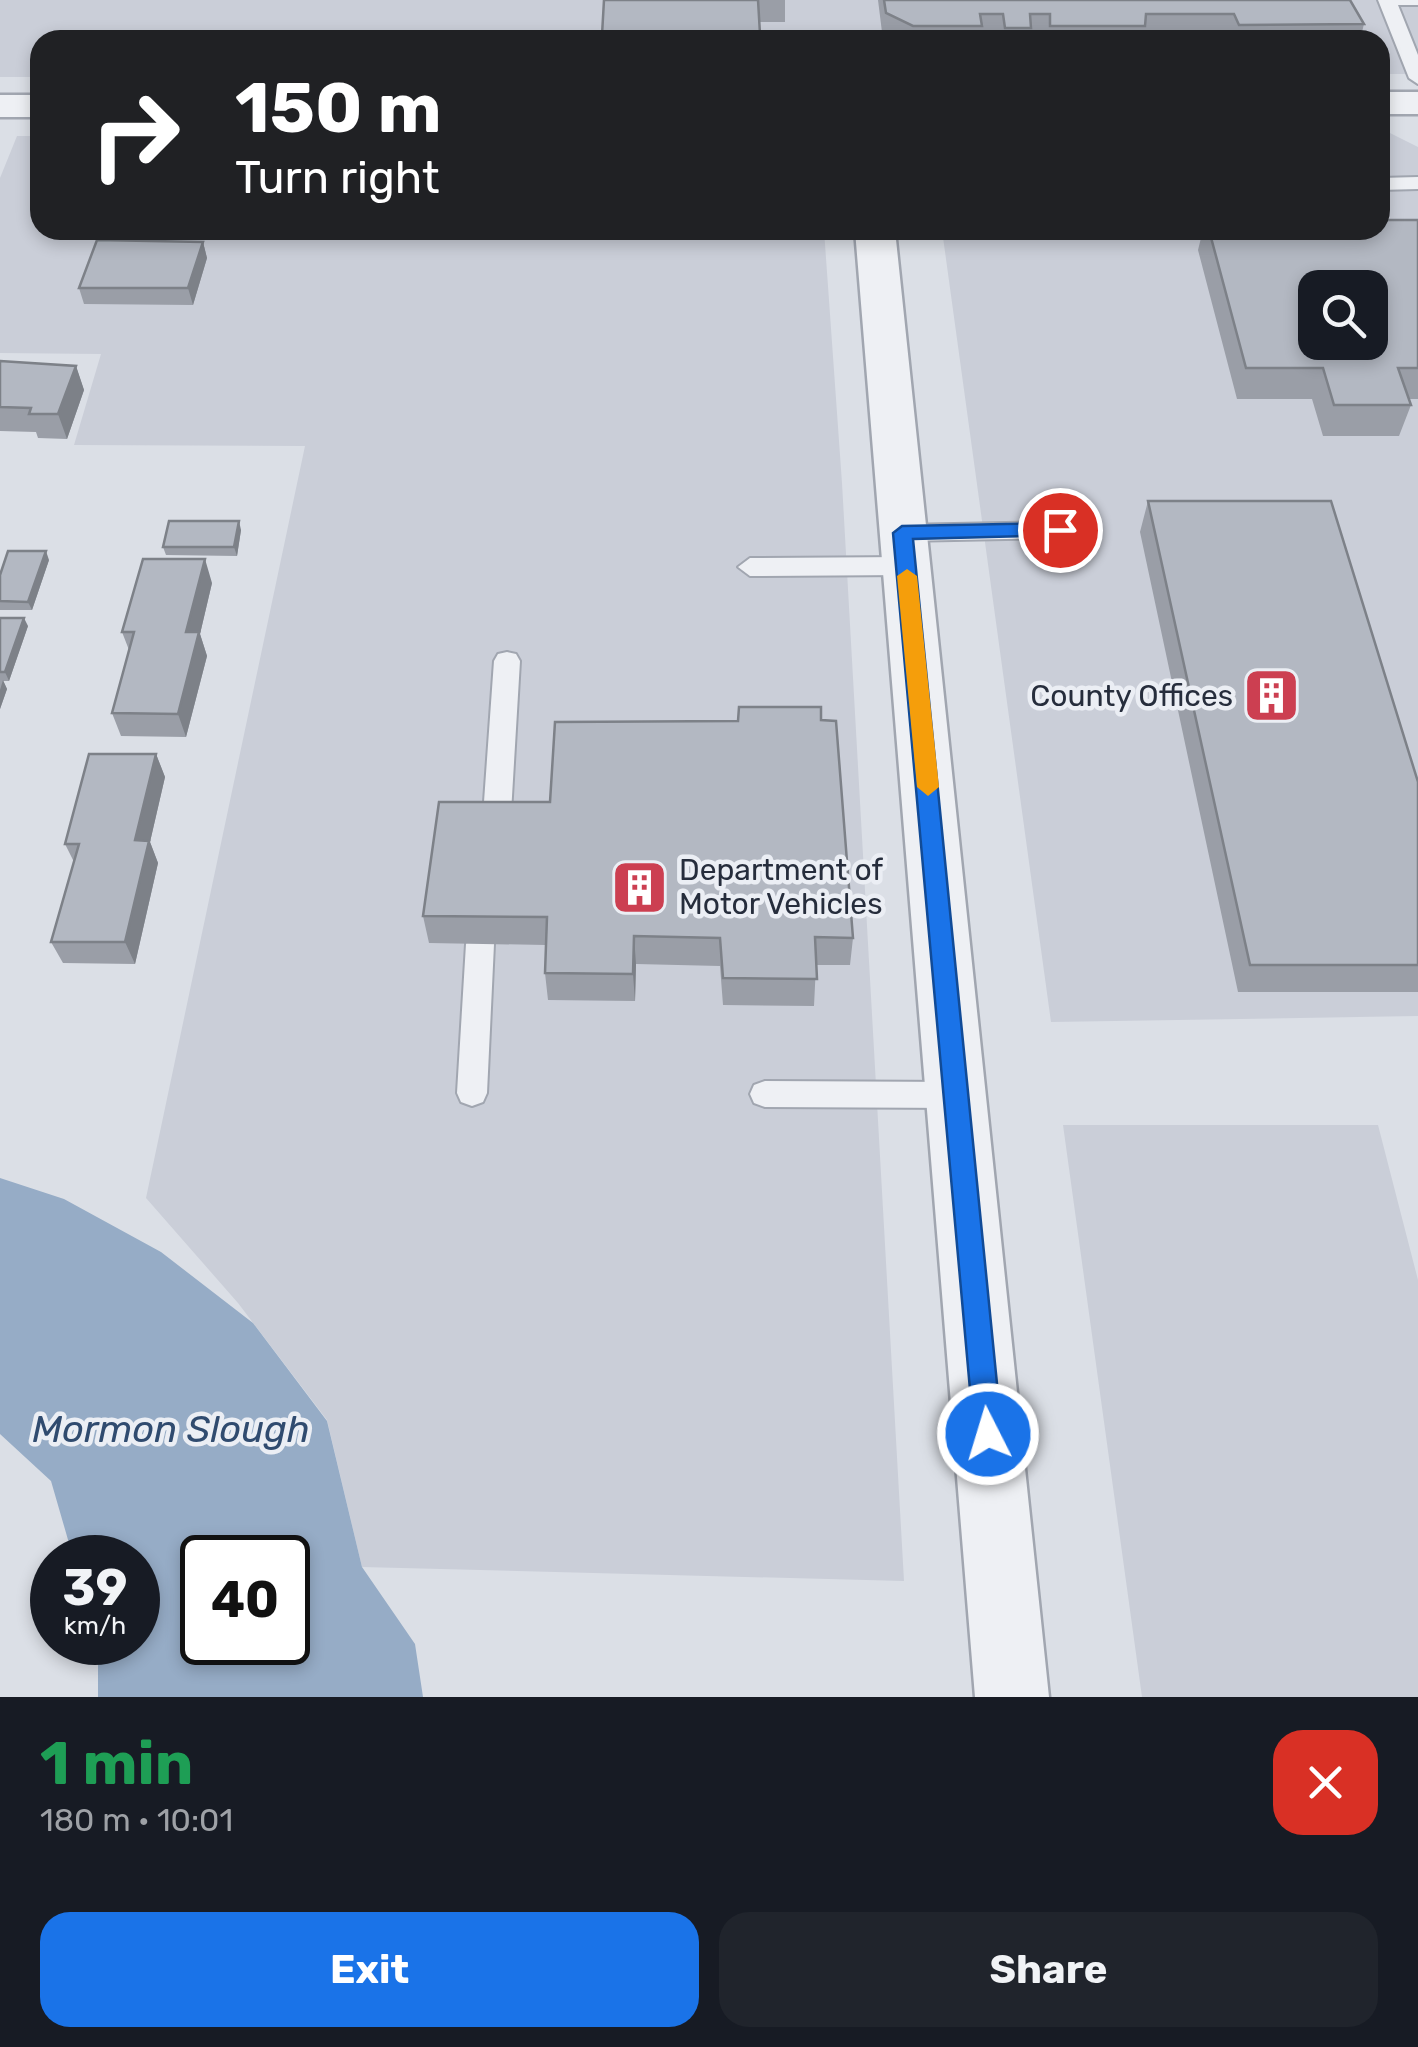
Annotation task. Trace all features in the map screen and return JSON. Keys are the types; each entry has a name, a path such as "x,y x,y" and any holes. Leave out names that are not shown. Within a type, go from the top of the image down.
{"street":[{"path":"1390,103 1418,103"},
{"path":"0,106 30,106"},
{"path":"876,240 1012,1697"}],"lane":[{"path":"1418,0 1387,0 1418,78"},
{"path":"1390,184 1418,183"},
{"path":"750,567 903,531 1060,530"},
{"path":"496,830 507,662"},
{"path":"472,1094 480,944"},
{"path":"765,1094 958,1095"}],"shaded area":[{"path":"0,0 1418,0 1418,74 1390,74 1390,30 30,30 30,77 0,77"},
{"path":"1390,133 1418,147 1418,1016 1051,1022 943,240 1390,240"},
{"path":"17,136 30,136 30,240 825,240 904,1581 362,1567 327,1420 238,1303 146,1198 305,446 74,445 101,354 0,353 0,178"},
{"path":"1063,1125 1378,1125 1418,1280 1418,1697 1142,1697"}],"water":[{"name":"Mormon Slough","path":"0,1178 64,1199 161,1252 253,1323 327,1421 362,1567 415,1644 423,1697 98,1697 98,1665 160,1665 160,1535 67,1535 51,1481 0,1434"}],"building":[{"path":"604,0 758,0 760,30 602,30"},
{"path":"884,0 1350,0 1364,24 1239,25 1234,14 1146,14 1145,26 1050,26 1050,14 1030,14 1031,28 1005,28 1003,14 980,14 982,26 913,26 886,13"},
{"path":"1390,220 1418,220 1418,368 1398,368 1411,405 1334,405 1323,368 1246,368 1212,240 1390,240"},
{"path":"97,240 203,242 188,288 79,288"},
{"path":"0,361 76,366 58,414 29,414 31,408 0,407"},
{"name":"County Offices","path":"1148,501 1331,501 1418,782 1418,965 1250,965"},
{"path":"169,521 239,521 234,547 163,547"},
{"path":"8,551 46,551 28,602 0,601 0,575"},
{"path":"143,559 205,559 186,632 199,632 178,714 112,713 134,632 122,632"},
{"path":"0,618 24,618 5,672 0,672"},
{"name":"Department of Motor Vehicles","path":"739,707 821,707 821,720 836,721 853,938 815,937 817,979 723,978 720,938 634,936 633,974 545,973 547,917 423,916 439,802 550,802 555,722 738,721"},
{"path":"89,754 156,754 135,840 149,841 125,942 51,942 79,844 65,844"}],"slow traffic":[{"path":"907,576 928,787"}],"place":[{"name":"County Offices","path":"1272,696"},
{"name":"Department of Motor Vehicles","path":"640,887"}],"route":[{"path":"988,1434 902,533 1060,530"}]}
